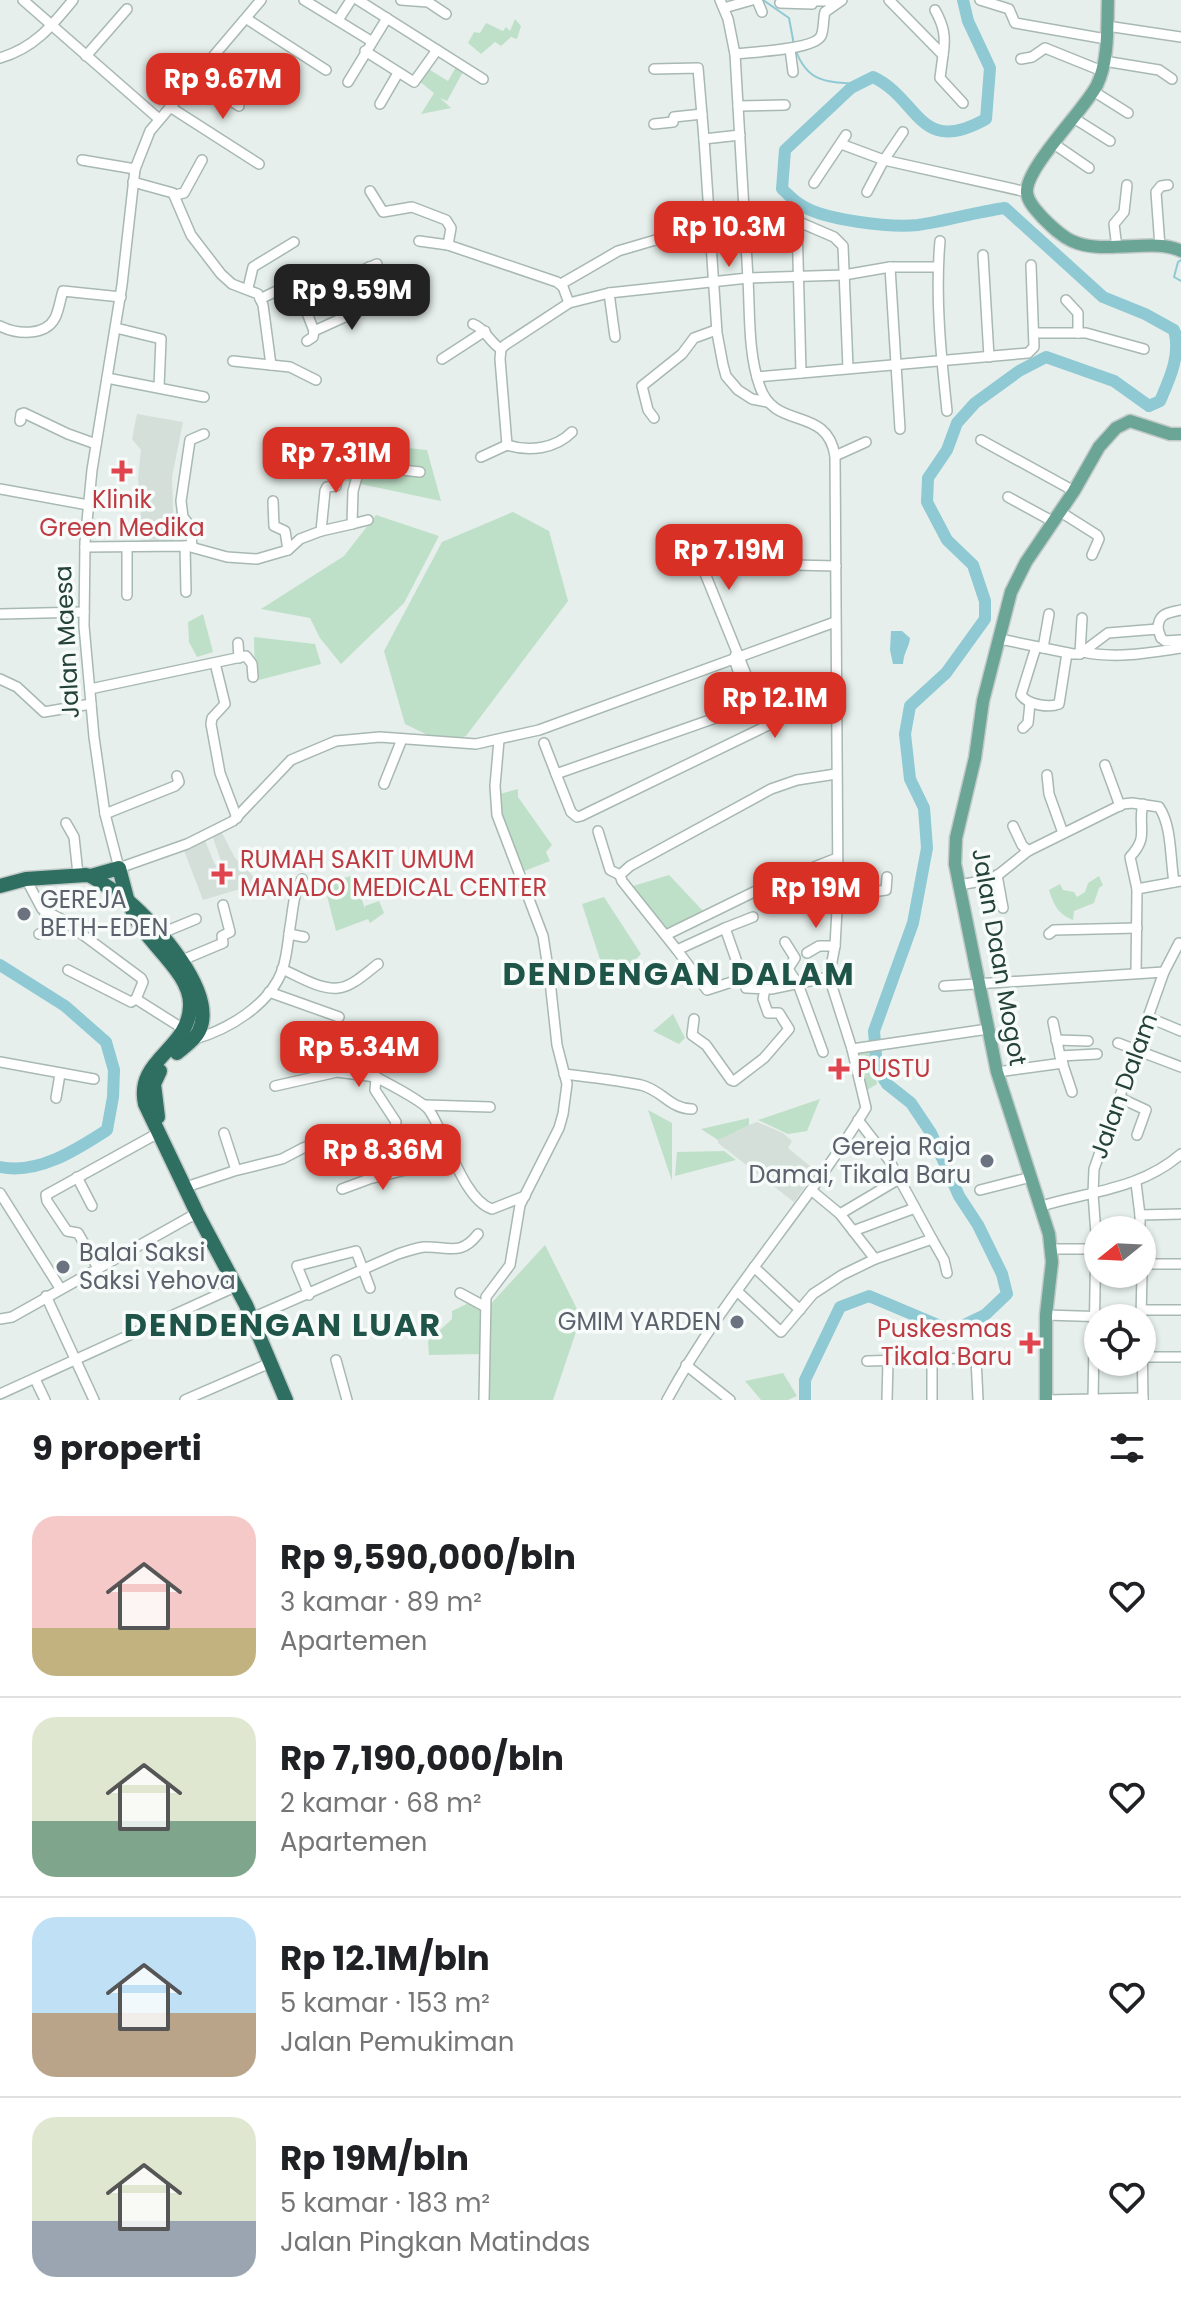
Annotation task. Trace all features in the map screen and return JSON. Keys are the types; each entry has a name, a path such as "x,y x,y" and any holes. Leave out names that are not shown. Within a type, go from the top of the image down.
{"highway":[{"path":"0,886 26,879 85,875 119,868"},
{"name":"Jalan Maesa","path":"119,868 130,903"},
{"path":"85,875 130,903 162,933 193,982 201,1007 200,1028 185,1037 154,1084 160,1132 197,1213 237,1286 286,1400"},
{"path":"130,903 132,914 164,953 189,996 190,1011 185,1037"}],"main road":[{"path":"1108,0 1103,66 1093,91 1029,182 1027,192 1036,210 1060,234 1080,244 1117,248 1179,248"},
{"name":"Jalan Daan Mogot","path":"1046,1400 1046,1315 1052,1274 1051,1249 1042,1206 997,1072 955,864 956,838 975,758 983,701 1013,585 1099,447 1122,423 1138,423 1170,434 1181,434"}],"street":[{"path":"0,58 30,46 52,26 73,0"},
{"name":"Jalan Maesa","path":"119,868 105,814 91,704 84,612 85,547 96,444 121,297 135,169 144,141 159,119 261,0"},
{"path":"304,0 371,41"},
{"path":"338,20 351,0"},
{"path":"358,0 483,79"},
{"path":"401,0 426,1 446,14"},
{"path":"762,12 755,0 722,4 735,54 757,377 767,402"},
{"path":"735,54 795,48 821,37 825,12 841,0"},
{"path":"780,3 812,4 813,1 841,0"},
{"path":"889,0 943,55"},
{"path":"980,0 1009,9 1015,23 1181,37"},
{"path":"25,1 159,119"},
{"path":"86,56 127,9"},
{"path":"935,10 943,25 945,40 940,78 963,103"},
{"path":"348,82 387,18"},
{"path":"247,19 326,70"},
{"path":"793,72 795,48"},
{"path":"1021,59 1032,57 1045,48 1103,66 1159,70 1172,79"},
{"path":"365,51 415,81 437,50"},
{"path":"654,69 698,68 716,330 729,381 745,395 767,402 777,411 822,429 832,442 835,456 837,897 835,946 829,977 866,1104 811,1190 798,1203 686,1365 667,1400"},
{"path":"380,104 398,73"},
{"path":"196,79 239,106"},
{"path":"1093,91 1128,113"},
{"path":"738,106 785,105"},
{"path":"170,107 259,164"},
{"path":"654,124 673,122 674,117 702,114"},
{"path":"1072,117 1110,141"},
{"path":"867,192 903,132"},
{"path":"704,139 740,135"},
{"path":"814,183 844,140 884,160 1027,192"},
{"path":"1054,144 1089,168"},
{"path":"82,160 135,169"},
{"path":"133,182 175,195 184,193 202,160"},
{"path":"1117,248 1114,224 1124,212 1127,185"},
{"path":"1160,247 1156,192 1158,188 1168,185"},
{"path":"370,191 385,213 412,207 446,220 451,228 448,245"},
{"path":"175,195 191,235 221,274 232,284 258,294 271,365"},
{"path":"745,215 777,214 843,246 848,368"},
{"path":"797,222 801,373"},
{"path":"561,284 618,251 710,224"},
{"path":"419,241 448,245 561,284 569,303"},
{"path":"940,241 938,267 947,411"},
{"path":"248,288 253,267 294,242"},
{"path":"983,255 989,357"},
{"path":"757,377 1028,353 1034,347 1031,265"},
{"path":"300,297 373,266 379,302 314,331"},
{"path":"890,267 900,429"},
{"path":"501,349 569,303 609,293 748,278 844,275 890,267 938,267"},
{"path":"260,299 293,283 297,286 314,331 313,337 307,341"},
{"path":"0,326 17,333 45,328 55,319 63,291 121,297"},
{"path":"609,293 615,337"},
{"path":"1066,300 1078,313 1078,333"},
{"path":"473,324 485,331 501,349"},
{"path":"116,328 161,339 159,387"},
{"path":"654,418 648,410 642,386 682,354 694,338 716,330"},
{"path":"442,359 485,331"},
{"path":"1034,333 1078,333 1144,349"},
{"path":"501,349 507,445"},
{"path":"233,361 290,367 316,380"},
{"path":"107,378 204,397"},
{"path":"21,420 24,413 96,444"},
{"path":"481,457 507,445 550,446 564,440 572,432"},
{"path":"186,592 191,527 183,517 181,498 190,440 204,434"},
{"path":"981,440 1074,491"},
{"path":"835,456 866,442"},
{"path":"303,463 326,460 420,472"},
{"path":"321,531 325,491 327,487 336,486 340,463"},
{"path":"352,524 353,491 360,466"},
{"path":"0,489 88,505"},
{"path":"1008,497 1097,535 1099,539 1092,555"},
{"path":"273,501 274,526 285,531 288,550"},
{"path":"85,547 189,546 212,554 246,559 273,555 288,550 307,535 368,520"},
{"path":"127,547 127,595"},
{"path":"754,705 705,577 704,567 760,548"},
{"path":"793,565 836,566"},
{"path":"1181,610 1161,616 1158,620 1161,638 1165,641 1181,640"},
{"path":"1,614 84,612"},
{"path":"1049,614 1021,695 1030,703 1059,704 1067,653"},
{"path":"1082,618 1082,653"},
{"path":"119,868 187,844 237,818 283,767 315,748 349,738 460,744 499,740 539,730 835,622"},
{"path":"1082,653 1108,633 1158,629"},
{"path":"1000,639 1067,653 1099,655 1181,648"},
{"path":"238,643 239,658"},
{"path":"90,689 248,657 253,677"},
{"path":"215,663 225,704 212,718 211,724 220,773 237,818"},
{"path":"0,679 17,687 44,712 91,704"},
{"path":"544,743 556,774 571,812 577,817 783,718 790,711 786,697 781,695 556,774"},
{"path":"1023,728 1028,723 1030,703"},
{"path":"384,784 402,739"},
{"path":"484,1400 484,1306 487,1292 507,1273 520,1205 547,1155 561,1120 566,1096 543,936 497,815 495,786 499,740"},
{"path":"1105,765 1120,806"},
{"path":"620,875 630,866 771,789 797,780 836,774"},
{"path":"1047,775 1049,794 1063,833"},
{"path":"105,814 175,786 179,782 177,776"},
{"path":"959,885 990,880 1028,851 1129,803 1162,810 1178,882 1137,889"},
{"path":"1136,973 1137,889 1130,857 1143,838 1143,804"},
{"path":"66,823 74,837 85,875"},
{"path":"1013,826 1028,851"},
{"path":"598,831 610,870 620,875 707,990 741,979"},
{"path":"666,935 755,891 837,858"},
{"path":"997,875 1003,908"},
{"path":"837,897 886,890 887,877"},
{"path":"26,879 39,906 63,920 141,978 143,982 136,999"},
{"path":"136,999 185,1037 214,1033 240,1017 269,992 282,969 302,879"},
{"path":"180,961 223,943 222,936 230,929 223,905"},
{"path":"39,934 45,931 45,911"},
{"path":"677,950 753,917"},
{"path":"162,933 196,919"},
{"path":"725,928 746,988 765,989 829,977"},
{"path":"1049,934 1054,930 1137,928"},
{"path":"289,934 304,937"},
{"path":"785,942 795,955 788,969 798,984 823,1052"},
{"name":"Jalan Dalam","path":"1095,1216 1094,1169 1164,972 1179,943"},
{"path":"807,953 822,945 835,946"},
{"path":"282,969 313,983 338,988 378,964"},
{"path":"68,970 129,1001 136,999"},
{"path":"944,986 1164,972"},
{"path":"694,1019 692,1035 706,1045 734,1081 764,1058 789,1029 778,1013 768,1013 763,999 765,989"},
{"path":"269,992 339,1017"},
{"path":"1150,1018 1181,1031"},
{"path":"1053,1022 1072,1092"},
{"path":"852,1049 988,1029"},
{"path":"1056,1040 1088,1041"},
{"path":"1118,1043 1181,1067"},
{"path":"997,1072 1097,1054"},
{"path":"0,1062 94,1079"},
{"path":"275,1086 337,1072 376,1077 425,1105 490,1107"},
{"path":"56,1098 60,1074"},
{"path":"564,1074 642,1085 659,1092 674,1107 692,1109"},
{"path":"186,1187 282,1159 353,1130 376,1139 387,1138 394,1131 396,1122 375,1090 376,1077"},
{"path":"1120,1098 1146,1110 1137,1135"},
{"path":"425,1105 472,1192 487,1208 492,1209 525,1196"},
{"path":"858,1120 899,1179 944,1260 947,1273"},
{"path":"98,1268 78,1233 65,1228 46,1199 48,1193 160,1132"},
{"path":"224,1133 236,1170"},
{"path":"342,1189 414,1168 448,1149"},
{"path":"1042,1206 1136,1183 1161,1170 1181,1154"},
{"path":"77,1177 92,1206"},
{"path":"980,1190 1031,1177"},
{"path":"840,1214 899,1179"},
{"path":"1136,1183 1140,1215 1181,1214"},
{"path":"811,1190 840,1214 875,1259"},
{"path":"0,1193 60,1288"},
{"path":"853,1231 915,1208"},
{"path":"0,1319 12,1317 197,1213"},
{"path":"252,1318 398,1254 422,1247 454,1250 465,1247 478,1234"},
{"path":"737,1291 779,1331 784,1330 819,1289 875,1259 932,1239"},
{"path":"1051,1249 1084,1249"},
{"path":"309,1295 297,1267 299,1264 356,1251 370,1288"},
{"path":"1156,1264 1181,1264"},
{"path":"754,1267 800,1310"},
{"path":"0,1394 237,1286"},
{"path":"460,1293 484,1306"},
{"path":"46,1296 94,1400"},
{"path":"1156,1313 1181,1310"},
{"path":"1046,1315 1084,1317"},
{"path":"1156,1357 1181,1357"},
{"path":"867,1361 976,1358 978,1400"},
{"path":"932,1359 932,1400"},
{"path":"336,1360 347,1400"},
{"path":"887,1400 888,1361"},
{"path":"185,1400 270,1363"},
{"path":"686,1365 725,1398"},
{"name":"Jalan Dalam","path":"1093,1376 1093,1400"},
{"path":"1046,1400 1143,1399 1143,1376"},
{"path":"35,1379 45,1400"}],"shaded area":[{"path":"137,414 183,422 172,477 174,541 143,543 138,478 141,450 132,439"},
{"name":"RUMAH SAKIT UMUM MANADO MEDICAL CENTER","path":"221,831 235,858 260,883 203,900 183,848 204,838 215,865 221,861 212,835"},
{"path":"757,1122 783,1133 792,1141 788,1148 816,1171 794,1202 718,1143 718,1137"}],"green space":[{"path":"515,19 521,26 517,39 511,37 501,46 495,42 481,54 468,43 474,32 480,33 486,23 503,31 506,27 510,31"},
{"path":"456,67 463,72 447,101 440,98 451,108 421,114 434,93 419,81 427,68 448,81"},
{"path":"273,434 427,450 441,501 280,467"},
{"path":"513,512 549,531 568,601 466,736 444,743 405,724 384,651 442,542"},
{"path":"376,515 439,536 404,603 341,664 320,638 310,618 261,609 344,556"},
{"path":"203,614 213,652 197,657 189,642 188,622"},
{"path":"254,637 315,644 321,664 255,681"},
{"path":"518,789 518,797 552,845 546,852 550,861 522,872 508,842 496,795"},
{"path":"354,875 365,909 365,906 379,901 384,913 370,923 368,919 336,931 324,884"},
{"path":"669,875 704,912 666,931 630,887"},
{"path":"1099,876 1103,885 1094,903 1074,911 1073,920 1060,912 1049,890 1060,884 1063,890 1074,892 1077,897 1085,892 1088,883"},
{"path":"604,897 641,954 609,987 582,904"},
{"path":"673,1014 685,1038 679,1044 653,1031"},
{"path":"872,1049 877,1084 867,1090 855,1051"},
{"path":"820,1099 807,1131 788,1134 758,1120"},
{"path":"648,1110 672,1123 672,1181"},
{"path":"749,1118 749,1125 718,1140 701,1129"},
{"path":"724,1151 736,1160 675,1176 677,1152"},
{"path":"545,1245 581,1317 553,1400 484,1400 487,1308"},
{"path":"473,1301 481,1308 483,1354 429,1355 428,1341 452,1319 452,1311"},
{"path":"783,1373 797,1396 788,1400 761,1400 745,1381"}],"water":[{"path":"891,631 902,631 910,638 903,664 893,664"}],"waterway":[{"path":"763,0 789,18 794,45"},
{"path":"805,1400 805,1380 840,1307 869,1296 952,1331 985,1315 1007,1294 1002,1274 978,1225 959,1196 931,1133 911,1103 887,1084 877,1068 874,1031 913,923 927,848 924,808 910,779 905,734 910,706 946,673 985,619 985,601 973,565 947,540 927,502 928,478 947,450 957,423 975,403 1019,371 1046,357 1114,381 1149,406 1160,401 1175,357 1174,330 1103,297 1005,208 918,225 875,224 811,210 782,189 785,150 851,88 873,77 889,87 933,128 946,132 964,129 986,119 990,68 968,21 963,0"},
{"path":"796,51 806,69 820,79 859,84"},
{"path":"1181,260 1174,277 1181,281"},
{"path":"1177,337 1181,331"},
{"path":"0,965 65,1006 106,1042 114,1070 107,1130 70,1153 42,1164 14,1169 0,1167"}],"place":[{"name":"Klinik Green Medika","path":"122,471"},
{"name":"RUMAH SAKIT UMUM MANADO MEDICAL CENTER","path":"222,874"},
{"name":"GEREJA BETH-EDEN","path":"24,914"},
{"name":"PUSTU","path":"839,1069"},
{"name":"Gereja Raja Damai, Tikala Baru","path":"987,1161"},
{"name":"Balai Saksi Saksi Yehova","path":"63,1267"},
{"name":"GMIM YARDEN","path":"737,1322"},
{"name":"Puskesmas Tikala Baru","path":"1030,1343"}],"district":[{"name":"DENDENGAN DALAM","path":"679,974"},
{"name":"DENDENGAN LUAR","path":"283,1325"}]}
